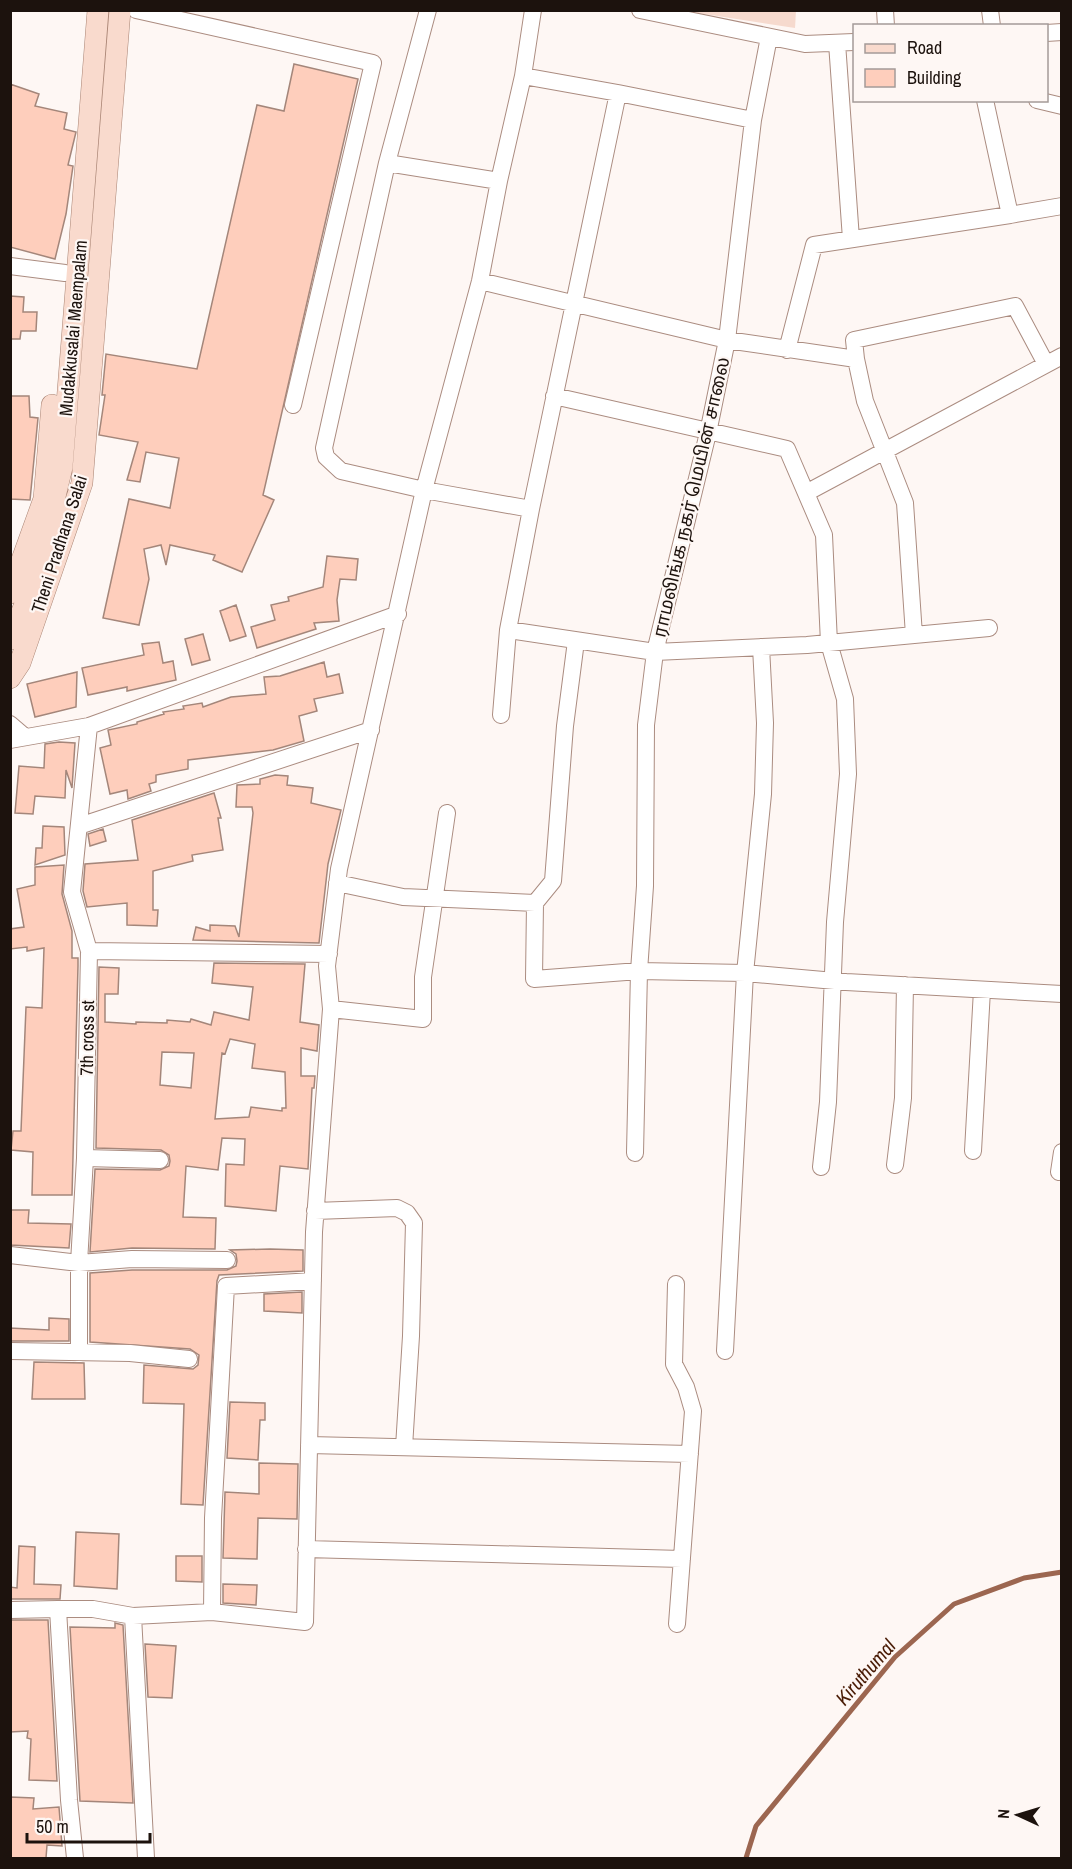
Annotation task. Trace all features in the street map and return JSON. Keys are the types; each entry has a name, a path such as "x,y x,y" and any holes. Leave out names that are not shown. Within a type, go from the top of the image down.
{"main road":[{"name":"Theni Pradhana Salai","path":"10,593 44,499 83,71 84,10"},
{"name":"Mudakkusalai Maempalam","path":"10,639 34,584 62,467 98,10"},
{"name":"Theni Pradhana Salai","path":"10,678 20,663 82,483 120,10"}],"street":[{"path":"136,10 373,63 293,405"},
{"path":"428,10 387,163 324,448 326,457 341,471 424,490 531,509"},
{"path":"10,1610 93,1609 134,1616 212,1612 305,1622 315,1211 331,1009 329,954 337,884 424,490 480,281 523,76 533,10"},
{"path":"640,10 806,44 853,42"},
{"name":"ராமலிங்க நகர் மெயின் சாலை","path":"508,630 655,652 708,432 727,340 753,120 769,37"},
{"path":"837,43 851,239"},
{"path":"523,76 753,120"},
{"path":"501,715 508,630 554,396 618,93"},
{"path":"985,102 1010,214"},
{"path":"1045,102 1062,106"},
{"path":"387,163 499,182"},
{"path":"787,350 814,245 1062,206"},
{"path":"10,266 65,273"},
{"path":"480,281 727,340 856,359"},
{"path":"914,635 905,503 865,401 854,340 1015,306 1046,364"},
{"path":"806,493 1062,356"},
{"path":"554,396 786,449 824,535 829,643 845,699 848,774 832,980 828,1102 821,1167"},
{"path":"10,724 17,738 89,726 398,614"},
{"path":"635,1153 639,971 645,886 646,725 655,652 829,643 988,628"},
{"path":"576,641 565,726 553,881 535,903 534,979 639,971 745,973 1062,994"},
{"path":"725,1351 745,973 763,794 765,723 761,647"},
{"name":"7th cross st","path":"80,1354 79,1263 85,1158 89,951 72,892 89,726"},
{"path":"79,826 371,730"},
{"path":"331,1009 423,1019 423,977 447,813"},
{"path":"337,884 403,897 535,903"},
{"path":"89,951 329,954"},
{"path":"895,1165 903,1098 905,985"},
{"path":"973,1151 982,990"},
{"path":"1059,1172 1062,1152"},
{"path":"85,1158 160,1160"},
{"path":"315,1211 397,1208 407,1213 414,1223 411,1336 404,1447"},
{"path":"10,1255 79,1263 132,1259 227,1260"},
{"path":"212,1612 214,1506 226,1286 313,1281"},
{"path":"676,1284 674,1364 686,1387 693,1411 677,1624"},
{"path":"10,1351 80,1354 130,1353 189,1359"},
{"path":"309,1446 690,1454"},
{"path":"306,1549 682,1559"},
{"path":"58,1609 69,1800 75,1858"},
{"path":"134,1616 146,1858"}],"shaded area":[{"path":"685,11 796,11 795,28"}],"building":[{"path":"294,64 358,79 263,495 274,500 242,572 213,560 215,555 170,545 166,565 161,545 144,549 149,579 139,625 103,618 129,499 170,508 179,458 146,452 140,482 127,480 138,442 99,435 105,395 102,395 106,354 197,369 257,105 284,111"},
{"path":"10,84 39,94 35,106 67,113 64,129 76,132 68,165 73,166 66,214 55,259 10,247"},
{"path":"10,296 24,297 23,312 37,312 36,331 21,331 20,339 10,339"},
{"path":"10,396 29,396 30,417 38,418 30,500 10,499"},
{"path":"327,556 358,559 356,580 340,579 337,600 339,621 314,623 316,629 257,648 251,627 275,620 271,605 289,601 288,597 323,587"},
{"path":"236,605 246,636 230,641 220,611"},
{"path":"203,634 210,660 192,665 185,639"},
{"path":"159,642 163,663 173,661 176,680 127,691 127,687 88,695 82,668 144,655 142,644"},
{"path":"324,662 327,677 339,674 343,693 314,699 317,711 299,716 304,741 273,750 188,760 188,769 156,775 156,782 149,784 151,791 128,799 127,790 110,794 100,748 111,745 108,730 137,724 137,722 164,714 163,712 184,709 183,706 202,703 203,707 231,697 266,694 264,677 280,676"},
{"path":"77,672 76,707 35,717 27,684"},
{"path":"75,743 72,788 66,770 65,798 35,796 33,814 15,813 19,766 44,768 45,744"},
{"path":"275,775 288,776 287,785 313,788 311,803 341,810 328,864 319,943 193,940 196,927 210,931 210,925 235,926 239,937 253,813 252,807 236,807 237,785 260,784 260,779"},
{"path":"214,793 221,818 218,818 223,850 192,855 193,861 153,871 153,910 158,910 157,926 127,925 127,903 87,907 83,891 85,864 138,860 132,820"},
{"path":"43,826 64,827 65,855 35,865 36,848 42,848"},
{"path":"103,829 106,841 90,846 88,834"},
{"path":"64,865 62,894 72,931 72,958 78,958 72,1195 32,1195 33,1152 11,1150 13,1131 21,1131 26,1007 42,1008 44,948 27,951 27,947 10,949 10,929 24,927 17,889 35,885 35,867"},
{"path":"214,963 305,964 300,1022 319,1025 317,1051 301,1048 301,1076 315,1076 314,1088 312,1088 308,1169 280,1166 276,1211 225,1206 226,1164 244,1165 245,1139 222,1138 218,1170 186,1166 183,1217 216,1218 215,1249 132,1248 90,1252 95,1169 160,1170 169,1166 170,1161 169,1155 161,1150 96,1148 99,967 119,968 118,994 105,994 105,1022 167,1023 167,1020 190,1022 191,1019 211,1025 214,1012 249,1020 253,987 212,983","holes":["230,1039 255,1044 252,1068 285,1072 286,1108 282,1108 282,1111 251,1107 249,1117 215,1119 222,1053 225,1054","162,1052 194,1053 191,1088 160,1085"]},
{"path":"10,1210 29,1210 28,1223 71,1224 69,1248 10,1245"},
{"path":"230,1250 303,1250 303,1271 219,1275 203,1505 181,1504 184,1404 143,1403 144,1365 193,1369 198,1365 199,1355 190,1349 90,1342 90,1273 132,1270 227,1270 236,1266 237,1261 236,1254"},
{"path":"302,1292 302,1313 264,1311 264,1294"},
{"path":"49,1318 69,1319 69,1341 10,1341 10,1328 49,1330"},
{"path":"34,1362 84,1363 85,1399 32,1399"},
{"path":"230,1402 265,1403 265,1420 260,1420 258,1460 227,1458"},
{"path":"259,1463 298,1464 297,1519 258,1518 257,1559 223,1558 225,1492 259,1494"},
{"path":"76,1532 119,1534 117,1589 74,1586"},
{"path":"19,1546 35,1547 34,1584 61,1585 60,1599 10,1599 10,1587 17,1588"},
{"path":"176,1556 202,1556 202,1582 176,1581"},
{"path":"223,1584 257,1585 256,1605 223,1603"},
{"path":"10,1620 48,1620 57,1781 29,1780 31,1739 27,1738 28,1731 10,1732"},
{"path":"115,1623 123,1625 133,1803 80,1801 70,1627 115,1628"},
{"path":"145,1644 176,1646 172,1698 148,1697"},
{"path":"10,1797 34,1798 33,1809 59,1807 62,1846 47,1845 46,1858 10,1858"}],"waterway":[{"name":"Kiruthumal","path":"746,1858 756,1826 895,1657 954,1604 1024,1578 1062,1572"}]}
